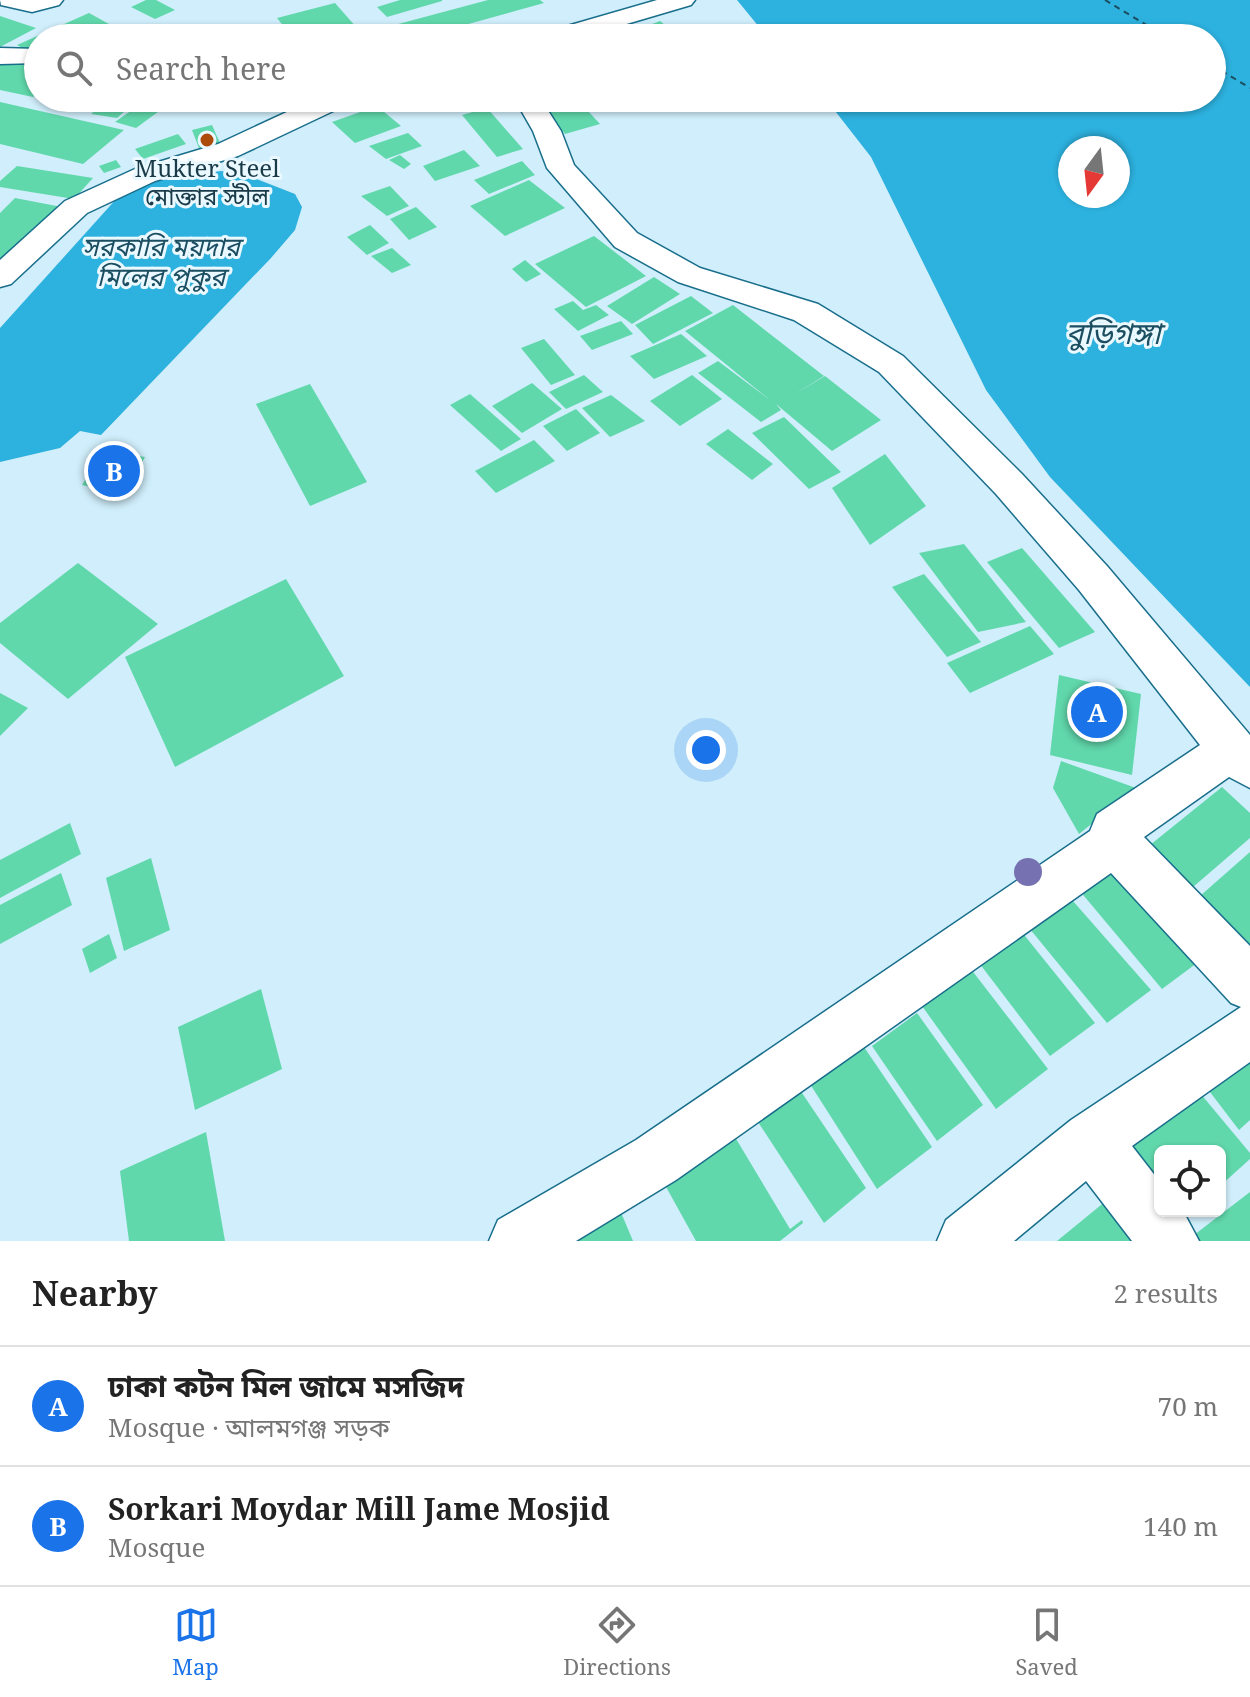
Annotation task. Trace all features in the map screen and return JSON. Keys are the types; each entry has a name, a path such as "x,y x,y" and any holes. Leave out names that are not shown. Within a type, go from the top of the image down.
{"street":[{"path":"9,0 32,5 51,0"},
{"path":"600,24 683,0"},
{"path":"0,56 24,56"},
{"path":"0,277 76,207 145,175 228,150 309,112"},
{"path":"535,112 547,131 561,168 626,240 689,275 806,312 891,364 1009,484 1093,578 1241,758 1114,830 1115,842 1250,984"},
{"path":"519,1241 656,1160 1115,842"},
{"path":"967,1241 1091,1140 1250,1030"},
{"path":"1091,1140 1169,1241"}],"water":[{"name":"বুড়িগঙ্গা","path":"737,0 1250,0 1250,687 1050,477 986,390 871,157 836,112 1226,112 1226,24 757,24"},
{"name":"সরকারি ময়দার মিলের পুকুর","path":"221,171 249,176 295,194 302,207 295,230 101,435 80,431 60,448 0,462 0,328 118,197 158,180"}],"building":[{"path":"146,0 156,0 175,10 155,19 131,7"},
{"path":"400,0 442,1 387,17 377,7"},
{"path":"488,0 540,0 544,3 468,24 398,24"},
{"path":"335,3 353,24 282,24 277,18"},
{"path":"89,13 109,24 64,24"},
{"path":"0,16 24,24 24,34 0,47"},
{"path":"0,58 24,63 24,95 0,90"},
{"path":"0,102 24,107 24,112 44,112 124,130 83,164 0,144"},
{"path":"93,112 124,112 117,118 91,114"},
{"path":"129,112 158,112 136,128 115,122"},
{"path":"360,112 384,112 401,126 355,143 332,122"},
{"path":"491,112 523,149 497,157 462,115"},
{"path":"545,112 589,112 600,124 565,134"},
{"name":"Mukter Steel মোক্তার স্টীল","path":"212,125 223,150 202,156 192,130"},
{"path":"408,133 422,146 386,159 369,146"},
{"path":"178,134 186,144 143,159 135,149"},
{"path":"464,150 480,166 435,181 423,166"},
{"path":"400,155 411,164 404,169 389,160"},
{"path":"116,160 121,167 104,173 99,166"},
{"path":"522,161 535,175 489,194 474,180"},
{"path":"17,166 93,178 74,199 0,187 0,181"},
{"path":"529,180 565,208 505,236 470,206"},
{"path":"390,186 409,206 387,216 361,196"},
{"path":"15,198 67,208 0,276 0,213"},
{"path":"416,207 437,227 409,240 390,219"},
{"path":"370,225 389,243 367,255 347,237"},
{"path":"594,236 646,276 586,307 535,264"},
{"path":"392,248 411,265 392,273 371,256"},
{"path":"525,260 541,274 526,282 512,269"},
{"path":"654,277 680,294 632,324 607,306"},
{"path":"691,296 713,313 653,344 635,325"},
{"path":"573,301 583,310 596,305 609,315 578,331 554,309"},
{"path":"733,305 824,376 795,394 825,376 881,420 832,451 776,404 781,410 761,422 698,373 718,361 770,400 685,331"},
{"path":"621,321 633,334 592,350 580,336"},
{"path":"681,334 707,356 654,379 630,356"},
{"path":"544,339 575,375 551,385 521,348"},
{"path":"584,375 603,392 566,409 549,392"},
{"path":"692,375 722,399 680,426 650,401"},
{"path":"532,383 562,409 522,433 492,406"},
{"path":"310,384 367,482 310,506 256,404"},
{"path":"470,394 521,439 501,451 450,405"},
{"path":"611,395 645,421 610,437 582,408"},
{"path":"576,409 600,433 567,451 543,426"},
{"path":"784,417 841,472 809,489 752,433"},
{"path":"728,429 773,464 752,480 706,444"},
{"path":"534,440 555,461 496,493 475,471"},
{"path":"104,450 145,457 124,493 82,485"},
{"path":"885,454 926,506 870,545 832,488"},
{"path":"964,544 1026,622 978,632 919,553"},
{"path":"1022,548 1095,632 1059,648 987,562"},
{"path":"78,563 158,624 68,699 0,643 0,623"},
{"path":"924,574 981,642 947,657 892,587"},
{"path":"286,579 344,676 175,767 125,657"},
{"path":"1030,626 1054,654 970,693 947,663"},
{"path":"1059,675 1141,694 1132,775 1050,755"},
{"path":"0,693 28,708 0,736"},
{"path":"1061,761 1136,788 1079,834 1053,788"},
{"path":"1222,787 1250,813 1250,838 1193,887 1150,845"},
{"path":"70,823 81,854 0,898 0,860"},
{"path":"1250,852 1250,944 1200,896"},
{"path":"151,858 170,930 124,951 106,878"},
{"path":"1120,861 1205,957 1162,989 1079,890"},
{"path":"61,873 72,905 0,944 0,905"},
{"path":"1066,893 1151,990 1107,1023 1025,923"},
{"path":"1017,926 1095,1023 1050,1056 973,955"},
{"path":"109,934 117,958 90,973 82,949"},
{"path":"967,964 1048,1069 996,1109 917,999"},
{"path":"261,989 282,1069 195,1110 178,1027"},
{"path":"917,1013 983,1105 937,1141 872,1046"},
{"path":"1250,1040 1250,1120 1239,1130 1197,1075"},
{"path":"864,1047 932,1147 877,1189 810,1084"},
{"path":"1195,1087 1250,1153 1250,1159 1226,1181 1226,1145 1154,1145 1154,1188 1122,1147"},
{"path":"800,1090 866,1188 824,1223 758,1122"},
{"path":"729,1127 790,1229 802,1220 803,1223 780,1241 696,1241 660,1176"},
{"path":"206,1132 225,1241 129,1241 120,1171"},
{"path":"1250,1192 1250,1241 1198,1241 1194,1235 1217,1217 1226,1217 1226,1210"},
{"path":"1112,1196 1144,1241 1057,1241"},
{"path":"617,1203 633,1241 549,1241"}],"ferry route":[{"path":"1105,0 1145,24"},
{"path":"1226,73 1250,88"}],"place":[{"name":"Mukter Steel মোক্তার স্টীল","path":"207,140"},
{"name":"Sorkari Moydar Mill Jame Mosjid","path":"114,471"},
{"name":"ঢাকা কটন মিল জামে মসজিদ","path":"1097,712"}]}
